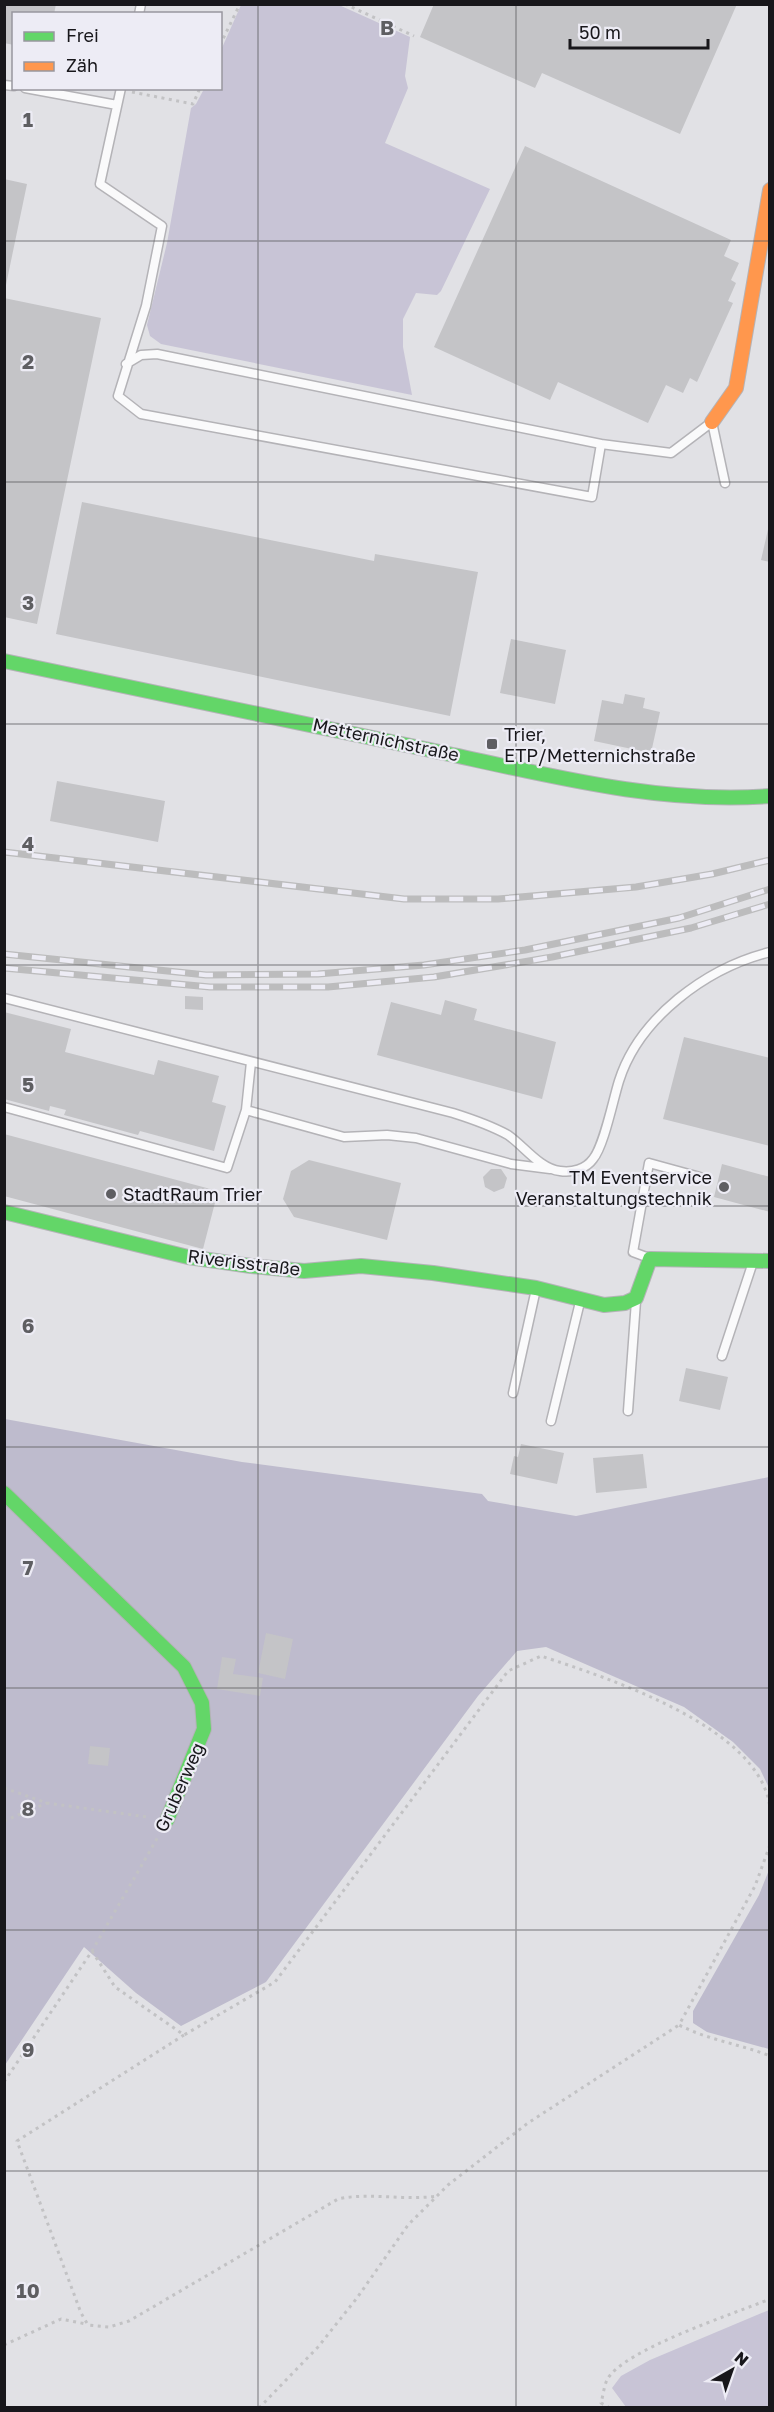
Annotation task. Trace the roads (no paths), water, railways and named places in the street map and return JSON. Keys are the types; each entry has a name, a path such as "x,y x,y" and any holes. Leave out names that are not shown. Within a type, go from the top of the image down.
{"street":[{"path":"712,422 736,388 770,190"},
{"name":"Metternichstraße","path":"4,661 538,773 657,793 732,799 770,796"},
{"name":"Riverisstraße","path":"4,1212 188,1257 251,1266 304,1271 372,1267 529,1287 604,1305 625,1303 636,1298"},
{"path":"636,1298 650,1259 770,1261"},
{"name":"Gruberweg","path":"4,1493 184,1667 202,1703 204,1730 167,1820"}],"lane":[{"path":"36,90 117,105"},
{"path":"121,90 100,184 162,226 146,306 126,364 118,396 141,414 592,497 601,444"},
{"path":"126,364 141,356 158,354 601,444 671,453 712,422 725,483"},
{"path":"246,1110 344,1137 387,1135 416,1138 511,1164 573,1171 594,1159 624,1066 654,1020 668,1006 721,972 770,952"},
{"path":"4,998 484,1123 509,1136 554,1170"},
{"path":"4,1107 227,1168 246,1110 251,1062"},
{"path":"650,1259 633,1252 649,1162 700,1177"},
{"path":"722,1356 753,1259"},
{"path":"513,1394 529,1287"},
{"path":"628,1411 636,1298"},
{"path":"551,1421 580,1301"}],"railway":[{"path":"4,852 404,899 498,899 636,887 712,874 770,860"},
{"path":"4,954 206,975 318,974 424,965 525,950 679,918 770,889"},
{"path":"4,968 210,987 328,987 434,977 552,957 691,928 770,904"}],"place":[{"name":"Trier, ETP/Metternichstraße","path":"492,744"},
{"name":"TM Eventservice Veranstaltungstechnik","path":"724,1187"},
{"name":"StadtRaum Trier","path":"111,1194"}]}
